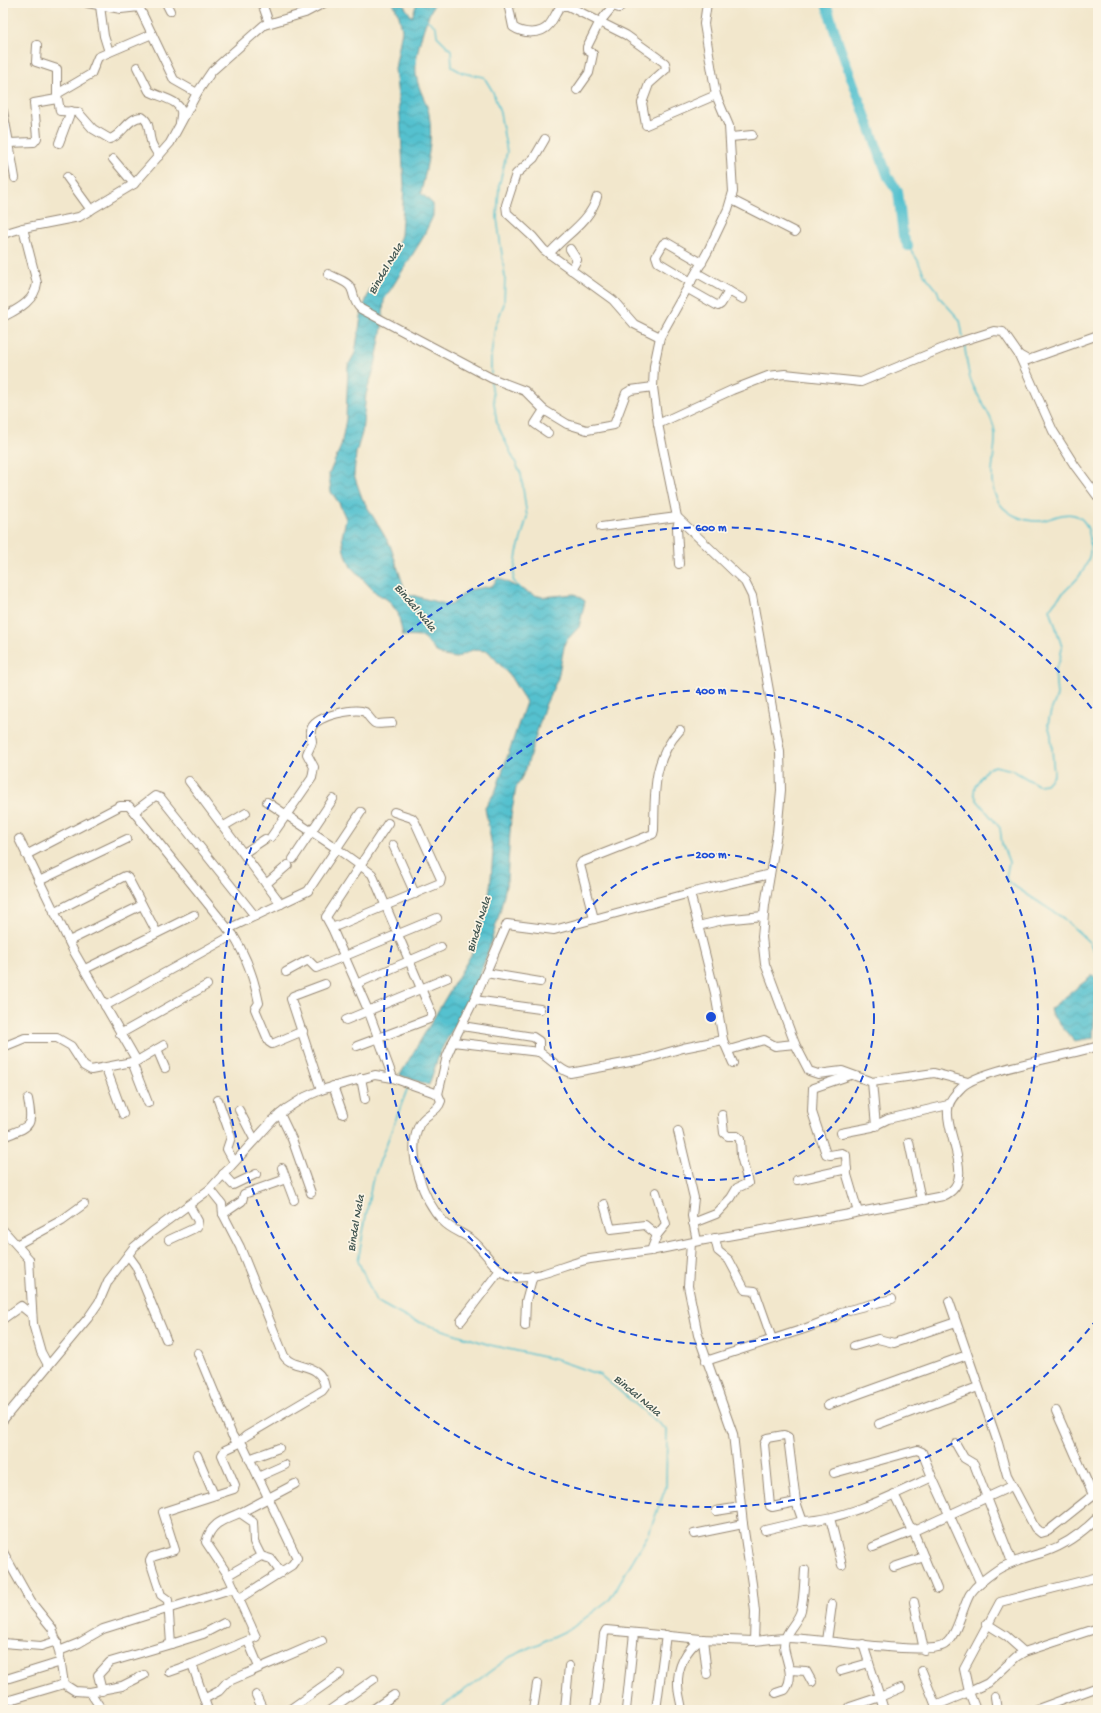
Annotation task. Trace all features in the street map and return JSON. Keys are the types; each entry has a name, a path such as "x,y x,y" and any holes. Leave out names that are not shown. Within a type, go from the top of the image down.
{"street":[{"path":"88,3 121,9 139,5 174,80 198,93"},
{"path":"166,3 170,11"},
{"path":"262,3 269,23"},
{"path":"3,234 23,228 69,220 91,210 134,184 170,143 212,71 269,23 305,13 324,3"},
{"path":"508,3 514,27 517,30 534,33 546,28 558,10 565,5 626,35 661,60 667,66 665,72 650,82 643,101 646,125 716,95"},
{"path":"577,90 590,70 593,54 587,50 587,47 599,23 612,4 619,8 623,3"},
{"path":"679,564 677,528 678,518 658,424 653,387 654,366 660,337 690,286 732,200 730,126 716,95 704,24 707,3"},
{"path":"100,6 104,36 109,52"},
{"path":"9,143 36,142 34,103 57,96 91,74 98,57 152,34"},
{"path":"37,45 36,62 57,70 57,96 60,111 71,111 81,115 93,129 110,139 115,137 134,119 142,117 147,122 151,144 159,156"},
{"path":"137,67 147,90 173,102 179,107 181,113 180,126"},
{"path":"3,111 15,178"},
{"path":"60,143 71,111"},
{"path":"731,137 752,135"},
{"path":"545,140 534,158 516,174 506,209 509,217 527,231 548,254 613,300 634,324 660,337"},
{"path":"113,159 134,184"},
{"path":"67,177 91,210"},
{"path":"548,254 586,218 594,206 597,197"},
{"path":"732,200 795,232"},
{"path":"3,317 21,307 31,299 36,288 37,282 23,228"},
{"path":"702,263 666,242 663,244 656,256 658,262 718,306 721,304 728,291"},
{"path":"570,249 577,258 571,270"},
{"path":"696,273 743,299"},
{"path":"328,274 349,285 352,290 355,303 361,309 490,378 525,391 544,410 557,419 577,428 587,430 598,429 616,424 624,395 628,392 653,387"},
{"path":"658,424 732,390 768,376 785,374 848,382 861,382 953,344 994,330 1000,330 1006,334 1018,355 1053,431 1098,497"},
{"path":"1018,355 1028,360 1033,359 1098,334"},
{"path":"544,410 535,424 548,434"},
{"path":"601,527 678,518"},
{"path":"678,518 745,582 752,596 780,752 782,777 777,829 763,916 762,937 766,964 795,1044 809,1071 818,1074 839,1070 872,1082 934,1073 968,1082"},
{"path":"244,854 268,838 286,815 314,773 314,768 307,754 312,743 311,733 313,725 322,718 331,715 361,710 365,712 369,719 375,724 392,723"},
{"path":"594,919 580,865 582,862 653,834 655,788 660,761 667,746 680,730"},
{"path":"190,780 281,904"},
{"path":"134,812 155,796 161,798 255,916"},
{"path":"266,884 290,862 333,799"},
{"path":"267,802 372,874 432,1014 431,1018 357,1046"},
{"path":"26,855 120,806 128,806 231,932 243,950 253,976 259,1003 255,1009 269,1042 272,1044 303,1031"},
{"path":"105,1006 231,932 255,916 309,890 360,812"},
{"path":"332,928 439,885 441,879 415,822 412,818 394,812"},
{"path":"224,826 246,813"},
{"path":"388,823 326,917 368,1010 394,1078"},
{"path":"19,839 54,912 134,1062 148,1103"},
{"path":"39,881 127,839"},
{"path":"393,845 415,894"},
{"path":"436,1094 447,1056 474,1000 507,924 554,930 690,893 770,874"},
{"path":"54,912 124,876 128,878 157,933"},
{"path":"690,893 715,993 723,1040 733,1063"},
{"path":"69,941 142,905"},
{"path":"85,969 194,915"},
{"path":"698,926 723,920 763,916"},
{"path":"286,972 308,960 316,968 437,918"},
{"path":"356,984 441,947"},
{"path":"486,973 540,982"},
{"path":"346,1020 447,978"},
{"path":"321,1090 303,1031 291,1002 292,998 325,984"},
{"path":"120,1034 207,985"},
{"path":"474,1000 540,1009"},
{"path":"462,1026 533,1036 539,1041 539,1052"},
{"path":"3,1047 25,1038 57,1038 71,1046 86,1069 91,1070 134,1062 160,1047 165,1068"},
{"path":"453,1042 539,1052 551,1059 564,1071 570,1073 641,1060 683,1048 723,1040"},
{"path":"728,1050 764,1040 775,1046 795,1044"},
{"path":"3,1420 88,1318 99,1302 108,1281 128,1255 152,1232 210,1189 254,1139 280,1114 306,1097 321,1090 361,1078 380,1075 394,1078 436,1094 441,1101 440,1105 422,1120 417,1130 415,1158 417,1173 442,1220 472,1240 500,1270 514,1277 533,1275 586,1260 651,1251 715,1238 813,1222 947,1194 957,1183 958,1157 950,1126 948,1105 968,1082 999,1071 1098,1046"},
{"path":"106,1068 123,1114"},
{"path":"851,1075 813,1088 811,1090 812,1114 825,1152 828,1155 845,1154 848,1160 847,1169 858,1212"},
{"path":"361,1078 365,1100"},
{"path":"872,1082 876,1126"},
{"path":"333,1086 343,1114"},
{"path":"3,1137 22,1129 30,1123 32,1117 28,1099"},
{"path":"218,1100 232,1137 227,1149 234,1162"},
{"path":"841,1133 876,1126 888,1119 948,1105"},
{"path":"239,1110 254,1139"},
{"path":"280,1114 292,1139 311,1193"},
{"path":"693,1223 716,1214 731,1198 737,1188 748,1183 741,1156 739,1138 735,1136 728,1136 724,1133 722,1115"},
{"path":"678,1131 694,1198 694,1242 688,1286 699,1341 732,1427 755,1612 754,1641"},
{"path":"909,1142 921,1200"},
{"path":"282,1168 294,1200"},
{"path":"797,1180 847,1169"},
{"path":"223,1174 233,1185 256,1174"},
{"path":"223,1214 242,1201 244,1194 286,1179"},
{"path":"171,1644 167,1609 168,1600 161,1595 150,1561 152,1557 175,1550 163,1512 235,1488 222,1455 224,1451 238,1443 246,1436 322,1391 325,1387 324,1382 312,1368 290,1362 284,1356 240,1247 223,1214 222,1204 210,1189"},
{"path":"651,1251 657,1235 666,1222 656,1192"},
{"path":"18,1244 62,1220 84,1204"},
{"path":"604,1204 611,1229 644,1225 657,1235"},
{"path":"169,1240 198,1226 198,1222 189,1205"},
{"path":"3,1230 18,1244 27,1255 30,1262 32,1315 36,1338 48,1365"},
{"path":"715,1238 718,1251 729,1260 745,1290 755,1291 772,1339"},
{"path":"128,1255 136,1266 166,1339"},
{"path":"461,1321 500,1270"},
{"path":"525,1326 526,1301 533,1275"},
{"path":"706,1361 836,1317 841,1312 892,1299"},
{"path":"949,1301 1012,1486 1035,1528 1041,1533 1048,1531 1096,1493 1056,1411"},
{"path":"3,1319 21,1306 32,1315"},
{"path":"854,1346 878,1339 894,1343 956,1322"},
{"path":"198,1353 232,1435 238,1443 243,1445 297,1555 295,1563 240,1598"},
{"path":"828,1405 967,1355"},
{"path":"879,1424 978,1387"},
{"path":"796,1502 773,1507 770,1506 764,1444 767,1438 784,1435 788,1437 796,1502 803,1521"},
{"path":"956,1444 964,1458 974,1464 1012,1562"},
{"path":"249,1459 279,1448"},
{"path":"834,1472 918,1450 922,1452 980,1582"},
{"path":"197,1455 214,1495"},
{"path":"258,1477 285,1465"},
{"path":"765,1530 803,1521 830,1518 894,1494 932,1477"},
{"path":"169,1672 256,1638 257,1636 240,1598 228,1575 206,1542 209,1531 219,1522 295,1484"},
{"path":"873,1547 913,1530 918,1530 987,1496 1012,1486"},
{"path":"894,1494 913,1530 938,1590"},
{"path":"716,1511 741,1507"},
{"path":"240,1512 253,1522 254,1542 261,1556"},
{"path":"595,1710 604,1632 608,1630 702,1639 754,1641 786,1638 924,1650 937,1649 948,1642 970,1594 980,1582 1012,1562 1047,1551 1069,1540 1084,1530 1098,1517"},
{"path":"830,1518 842,1564"},
{"path":"694,1534 743,1524"},
{"path":"3,1552 31,1602 52,1628 57,1641 64,1684"},
{"path":"228,1575 261,1556 271,1559 281,1573"},
{"path":"894,1567 924,1557"},
{"path":"776,1693 787,1688 790,1670 784,1647 790,1627 801,1610 805,1570"},
{"path":"976,1710 969,1692 964,1669 998,1604 1003,1601 1098,1577"},
{"path":"59,1651 79,1643 103,1629 234,1588"},
{"path":"914,1602 924,1650"},
{"path":"827,1641 832,1604"},
{"path":"102,1690 98,1675 108,1663 202,1634 224,1623"},
{"path":"987,1624 1006,1636 1024,1652"},
{"path":"922,1670 936,1708 988,1683 1016,1657 1024,1652 1098,1628"},
{"path":"626,1710 634,1633"},
{"path":"656,1710 666,1635"},
{"path":"702,1639 707,1674"},
{"path":"682,1710 678,1685 679,1672 687,1653 694,1644 702,1639"},
{"path":"3,1643 41,1646 57,1641"},
{"path":"248,1641 259,1667"},
{"path":"205,1707 227,1682 322,1641"},
{"path":"863,1644 884,1710"},
{"path":"3,1680 61,1662"},
{"path":"842,1672 869,1663"},
{"path":"192,1664 205,1707"},
{"path":"565,1710 569,1666"},
{"path":"790,1670 806,1671 812,1682"},
{"path":"295,1708 340,1674"},
{"path":"3,1702 64,1684 75,1691 90,1692 102,1690 122,1686 144,1675"},
{"path":"330,1710 374,1679"},
{"path":"533,1710 537,1684"},
{"path":"1035,1710 1046,1708 1098,1687"},
{"path":"848,1710 850,1707 901,1688"},
{"path":"90,1692 102,1710"},
{"path":"256,1695 263,1710"},
{"path":"372,1710 394,1695"},
{"path":"996,1697 997,1710"}],"water":[{"path":"393,3 402,3 412,17 417,3 435,3 427,19 420,40 416,62 418,83 428,110 431,133 429,154 421,193 433,204 433,216 421,241 384,300 382,328 375,366 366,394 362,433 356,453 354,475 362,498 390,545 406,593 451,605 468,590 492,586 498,578 534,595 543,597 575,594 585,601 579,627 565,642 558,678 544,708 526,769 516,788 511,816 507,881 500,912 487,955 475,988 440,1052 429,1085 400,1075 471,955 488,902 491,879 493,852 485,808 496,790 526,702 510,676 488,651 472,650 456,658 444,656 435,651 423,637 403,636 398,613 388,600 376,593 351,567 344,551 342,537 346,519 339,503 331,492 329,474 341,446 346,419 348,366 355,353 362,311 370,290 395,252 401,235 404,186 400,116 395,69 402,30 399,16"},
{"path":"1093,975 1097,981 1093,1038 1074,1041 1052,1015 1050,1009"}],"waterway":[{"path":"826,3 838,42 888,177 898,191 903,236 908,246"},
{"path":"426,19 436,27 437,36 451,50 452,67 463,73 484,77 493,92 500,113 507,152 499,186 497,218 505,277 504,304 495,327 491,356 491,374"},
{"path":"908,246 917,259 924,274 937,290 940,298 960,320 963,337"},
{"path":"964,343 970,378 994,427 995,442 992,482 993,490 999,503 1015,516 1034,521 1041,521 1062,515 1074,515 1080,518 1084,523 1090,536 1089,557 1084,570 1050,609 1062,647 1060,660 1055,670 1057,696 1048,724 1051,735 1054,775 1046,784 1038,785 1012,770 995,766 987,769 975,786 974,793 977,800 1000,828 1002,844 1009,862 1006,878 1008,882 1063,918 1089,942 1098,957"},
{"path":"491,381 497,424 521,474 527,517 517,553 513,580 520,589"},
{"name":"Bindal Nala","path":"408,1087 372,1182 358,1261 376,1301 409,1319 490,1345 557,1360 600,1375 667,1430 666,1487 649,1533 610,1599 572,1628 510,1657 437,1710"}]}
